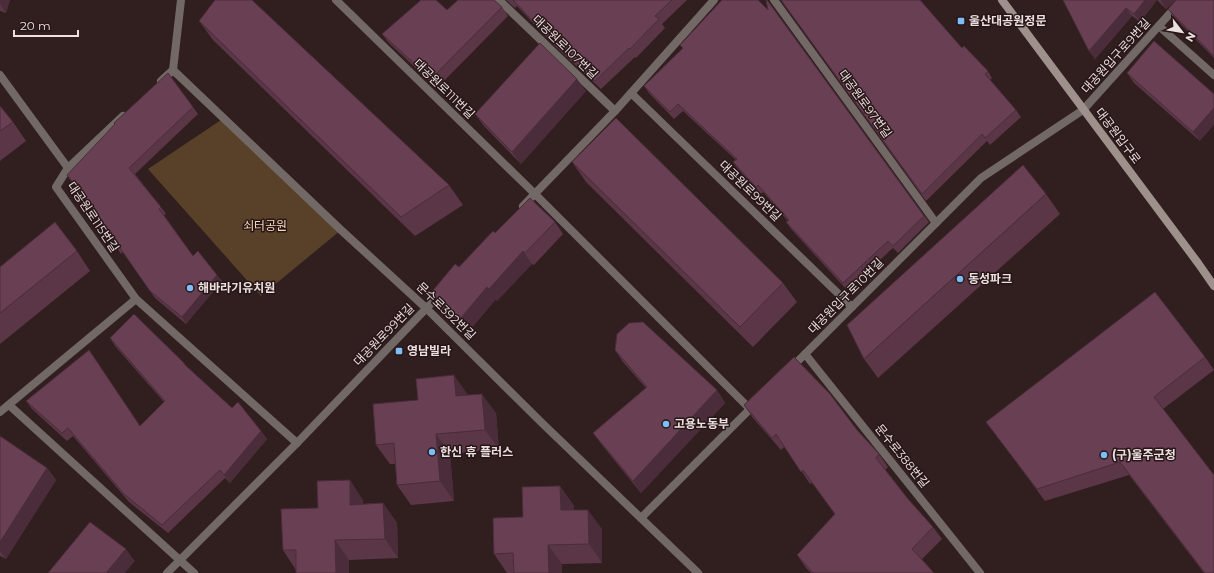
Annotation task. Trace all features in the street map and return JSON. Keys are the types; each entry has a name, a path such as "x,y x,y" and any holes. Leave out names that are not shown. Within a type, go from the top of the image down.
{"street":[{"path":"157,85 173,70 181,0"},
{"name":"대공원로111번길","path":"336,0 535,194 750,409"},
{"name":"대공원로107번길","path":"499,0 615,110"},
{"path":"518,212 631,93 714,0"},
{"name":"대공원로97번길","path":"774,0 936,223"},
{"name":"대공원입구로","path":"1002,0 1214,286"},
{"name":"대공원입구로9번길","path":"1083,110 1160,27 1182,0"},
{"path":"1160,27 1214,75"},
{"name":"문수로392번길","path":"173,70 340,230 426,308 542,424 698,573"},
{"path":"0,75 68,168"},
{"name":"대공원로99번길","path":"631,93 852,307"},
{"name":"대공원입구로10번길","path":"783,376 981,178 1083,110"},
{"name":"대공원로115번길","path":"129,111 68,168 56,187 136,300"},
{"name":"대공원로99번길","path":"166,573 297,443 448,286"},
{"path":"0,412 136,300 297,443"},
{"name":"문수로388번길","path":"805,354 980,573"},
{"path":"641,518 761,398"},
{"path":"9,405 194,573"}],"green space":[{"name":"쇠터공원","path":"224,118 341,230 261,296 148,169"}],"building":[{"path":"215,0 252,0 449,185 401,217 199,21"},
{"path":"421,0 436,0 447,10 458,0 494,0 502,7 431,79 382,34"},
{"path":"513,0 672,0 655,16 659,19 630,49 629,48 595,81 550,39"},
{"path":"722,0 758,0 768,10 767,0 924,216 893,246 888,241 843,283 786,222 789,220 758,185 756,187 733,162 737,159 678,104 670,112 644,86 683,48 680,45"},
{"path":"781,0 920,0 962,48 964,46 988,71 985,74 1016,110 985,138 982,134 922,194"},
{"path":"1063,0 1145,0 1134,14 1126,8 1089,51"},
{"path":"1176,0 1214,0 1214,56 1168,9"},
{"path":"1154,41 1214,94 1214,108 1193,132 1127,73"},
{"path":"540,43 577,79 512,152 475,114"},
{"path":"168,73 193,107 129,168 161,207 159,209 193,256 198,251 217,275 182,317 150,291 118,245 116,247 84,197 67,175 115,124 114,123"},
{"path":"0,106 13,122 0,131"},
{"path":"616,118 783,283 740,327 572,162"},
{"path":"1023,165 1046,194 864,359 847,325"},
{"path":"530,198 555,222 525,253 523,251 489,289 487,287 460,319 430,294 455,264 459,267 493,231 495,233"},
{"path":"55,222 77,251 0,313 0,267"},
{"name":"(구)울주군청","path":"1155,292 1205,357 1154,397 1214,475 1214,573 1205,573 1120,462 1037,489 986,422"},
{"path":"134,314 184,364 232,408 238,402 261,431 224,475 220,470 162,525 124,494 68,428 62,433 26,401 89,350 140,426 165,401 110,338"},
{"name":"고용노동부","path":"643,322 717,390 633,481 593,433 647,387 615,350 617,334 629,323"},
{"path":"794,357 830,394 857,430 879,454 876,458 908,499 933,527 912,549 934,573 813,573 797,555 835,514 803,470 801,472 776,434 772,438 744,405"},
{"path":"454,375 456,396 482,394 485,430 436,434 440,481 397,485 394,443 376,445 373,404 418,400 416,379"},
{"path":"0,436 47,468 0,542"},
{"path":"350,480 350,505 383,503 385,539 335,540 336,573 296,573 296,550 283,550 281,509 318,508 317,481"},
{"path":"560,486 561,510 588,510 589,544 548,545 549,573 514,573 513,553 494,554 493,518 523,517 522,487"},
{"path":"90,522 126,549 106,573 48,573"}],"place":[{"name":"울산대공원정문","path":"961,21"},
{"name":"동성파크","path":"960,279"},
{"name":"해바라기유치원","path":"190,288"},
{"name":"영남빌라","path":"399,351"},
{"name":"고용노동부","path":"666,424"},
{"name":"한신 휴 플러스","path":"432,452"},
{"name":"(구)울주군청","path":"1104,455"}]}
